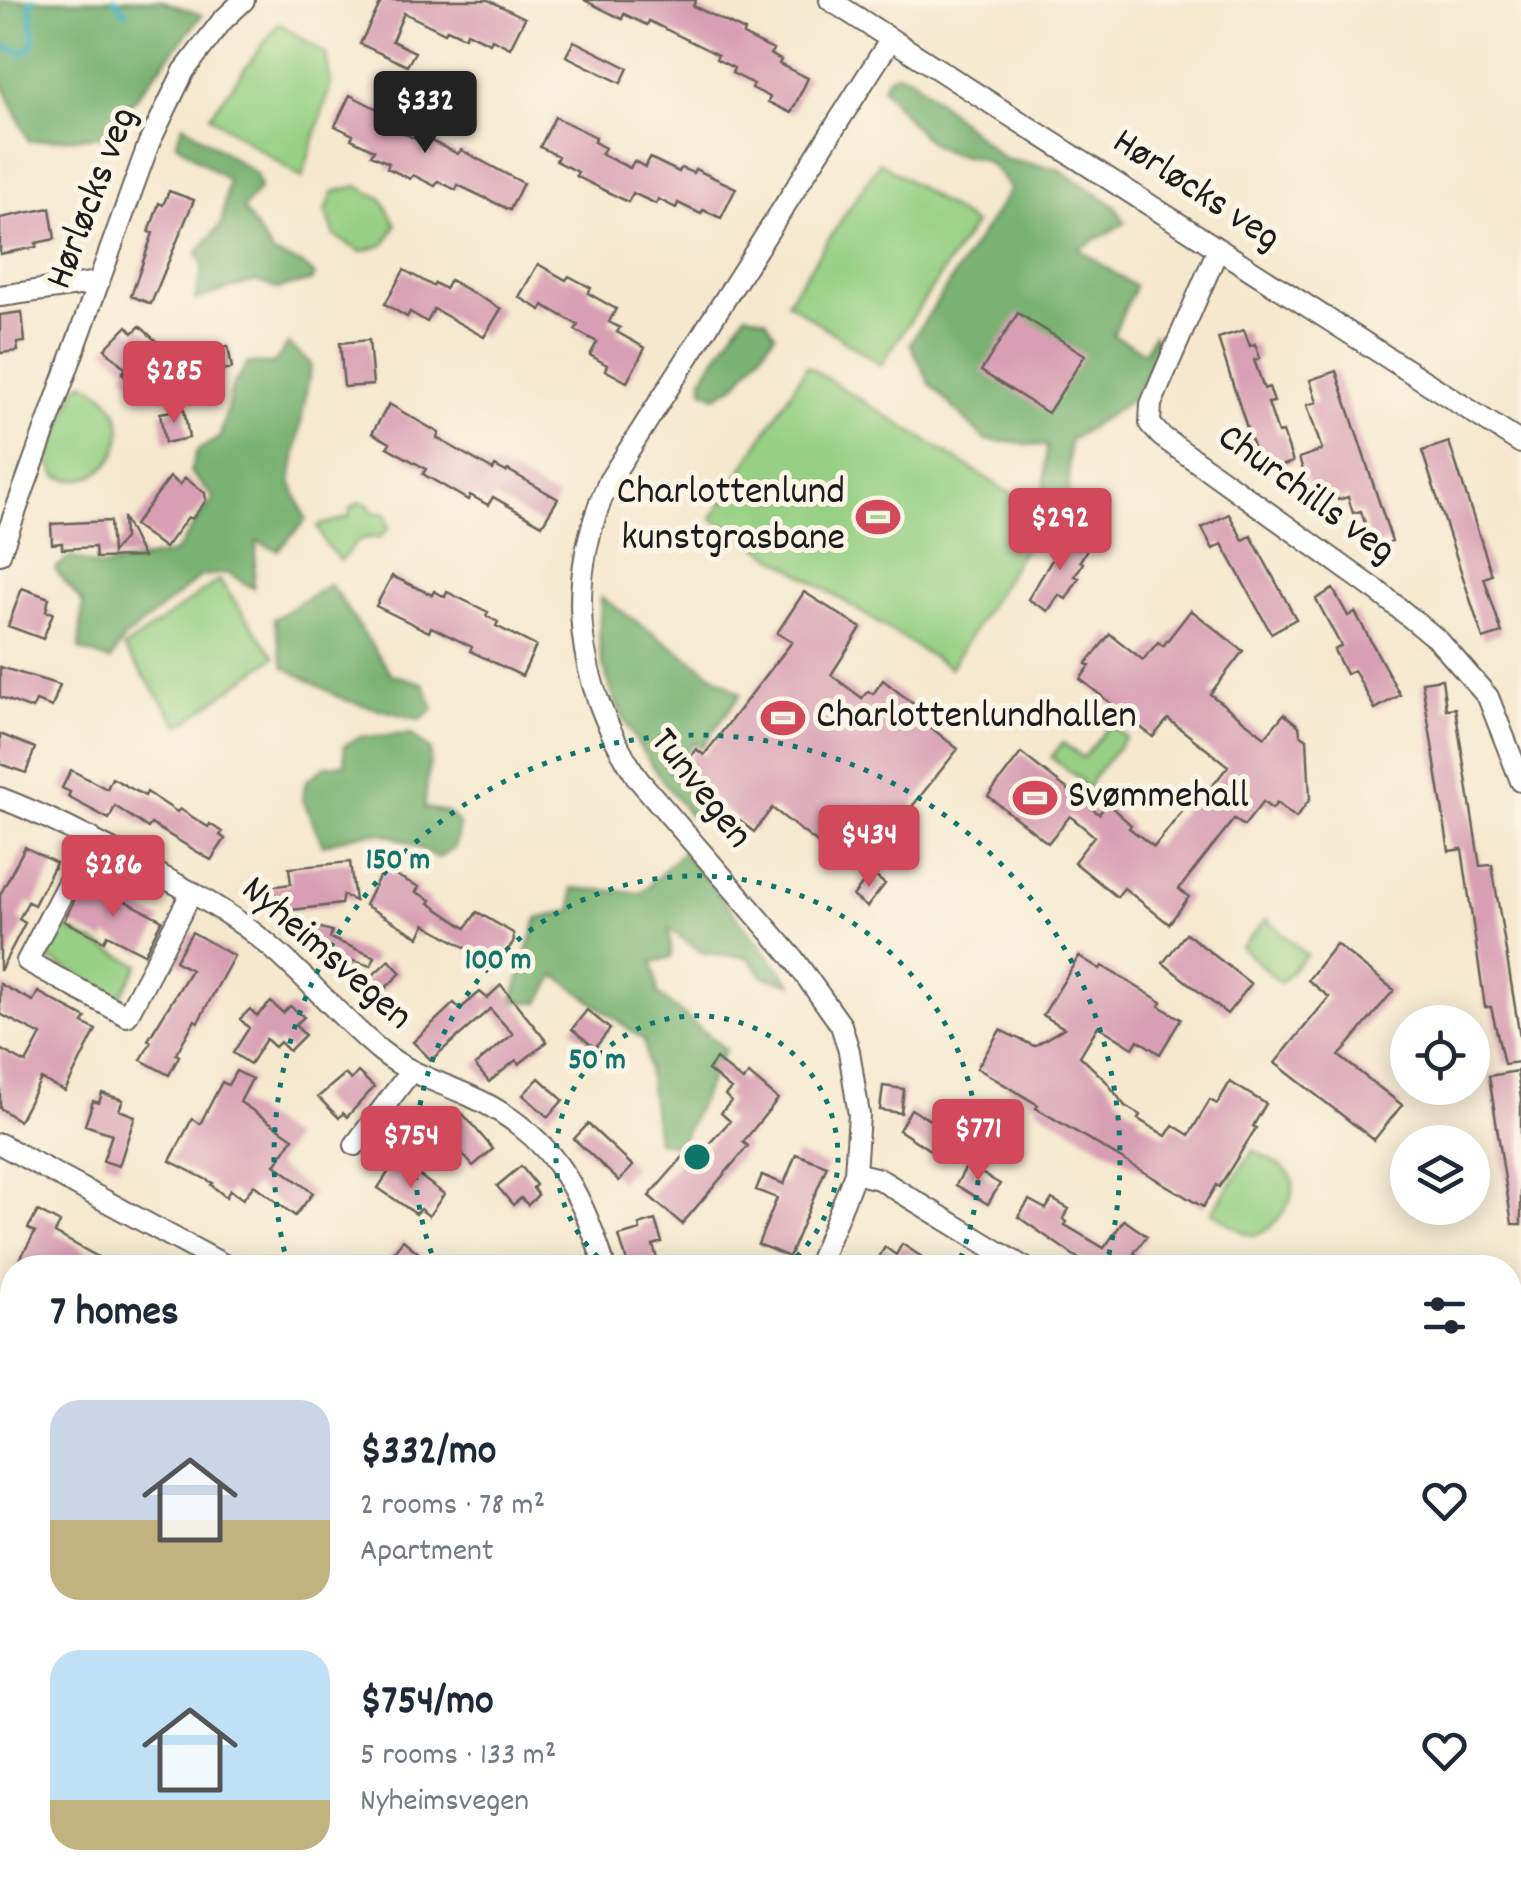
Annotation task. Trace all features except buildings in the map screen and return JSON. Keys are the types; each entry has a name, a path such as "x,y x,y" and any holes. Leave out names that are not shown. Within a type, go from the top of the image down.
{"street":[{"name":"Hørløcks veg","path":"0,554 149,142 184,70 222,21 244,0"},
{"name":"Hørløcks veg","path":"830,0 1521,443"},
{"name":"Tunvegen","path":"822,1255 855,1174 859,1116 841,1025 793,958 625,759 601,708 581,640 579,600 593,520 621,458 892,40"},
{"name":"Churchills veg","path":"1218,248 1151,404 1150,424 1160,436 1380,592 1438,640 1488,697 1521,781"},
{"path":"0,296 98,282"},
{"name":"Nyheimsvegen","path":"0,798 91,838 192,892 262,939 377,1048 411,1071 512,1119 541,1144 573,1184 600,1255"},
{"name":"Nyheimsvegen","path":"91,838 26,960 127,1016 192,892"},
{"name":"Nyheimsvegen","path":"355,1146 411,1071"},
{"path":"0,1144 206,1255"},
{"path":"855,1174 879,1179 1004,1255"}],"green space":[{"path":"0,0 160,0 202,15 105,136 29,141 0,79"},
{"path":"279,23 326,54 331,84 302,178 210,116"},
{"path":"897,73 911,77 1004,159 1059,169 1115,206 1125,223 1079,249 1135,287 1113,335 1145,352 1153,335 1160,347 1134,398 1069,441 1069,503 1044,493 1047,446 985,440 930,384 910,343 1010,190 983,161 949,153 922,135 882,87"},
{"path":"183,124 256,174 260,188 243,209 273,254 302,264 315,275 313,280 278,289 255,281 195,300 203,266 197,253 222,223 228,181 176,143"},
{"path":"880,162 974,224 881,365 787,302"},
{"path":"357,186 382,199 396,225 384,245 361,252 335,236 326,212 333,192"},
{"path":"746,313 766,319 775,334 737,384 716,396 703,390 703,377"},
{"path":"288,344 311,364 291,481 306,520 278,550 257,542 253,588 228,573 201,576 124,639 110,661 79,649 83,604 55,569 70,557 102,567 174,553 214,498 190,472 197,451 220,437 233,385 248,363 273,364"},
{"name":"Charlottenlund kunstgrasbane","path":"807,366 1045,515 950,668 712,518"},
{"path":"83,382 105,396 117,412 120,431 108,464 94,475 77,480 57,476 49,461 75,390"},
{"path":"360,502 373,512 386,514 389,528 379,538 357,543 340,561 317,526 349,517 350,509"},
{"path":"219,580 275,657 180,726 124,648"},
{"path":"330,584 391,674 423,683 434,709 421,720 345,700 284,667 274,619"},
{"path":"601,597 741,694 701,747 694,743 670,771 702,805 700,817 691,817 663,781 616,703 601,653"},
{"path":"1110,725 1126,737 1089,787 1083,788 1081,780 1051,757 1063,743 1083,758"},
{"path":"411,734 431,751 424,808 447,812 459,824 455,848 438,858 393,836 371,833 323,845 302,798 306,781 326,766 345,764 344,746 359,737"},
{"path":"683,851 792,984 764,977 748,957 703,953 669,929 672,957 653,962 658,994 725,1049 679,1146 657,1141 644,1040 556,975 539,1003 513,1001 537,919 573,910 572,888 642,893"},
{"path":"1267,919 1306,955 1280,983 1241,947"},
{"path":"56,923 139,965 120,997 45,957 43,953"},
{"path":"1253,1150 1284,1168 1293,1183 1283,1212 1268,1228 1253,1235 1212,1212"}],"waterway":[{"path":"0,45 23,52 31,47 33,0"},
{"path":"115,0 126,13"}],"place":[{"name":"Charlottenlund kunstgrasbane","path":"878,517"},
{"name":"Charlottenlundhallen","path":"783,718"},
{"name":"Svømmehall","path":"1035,798"}]}
